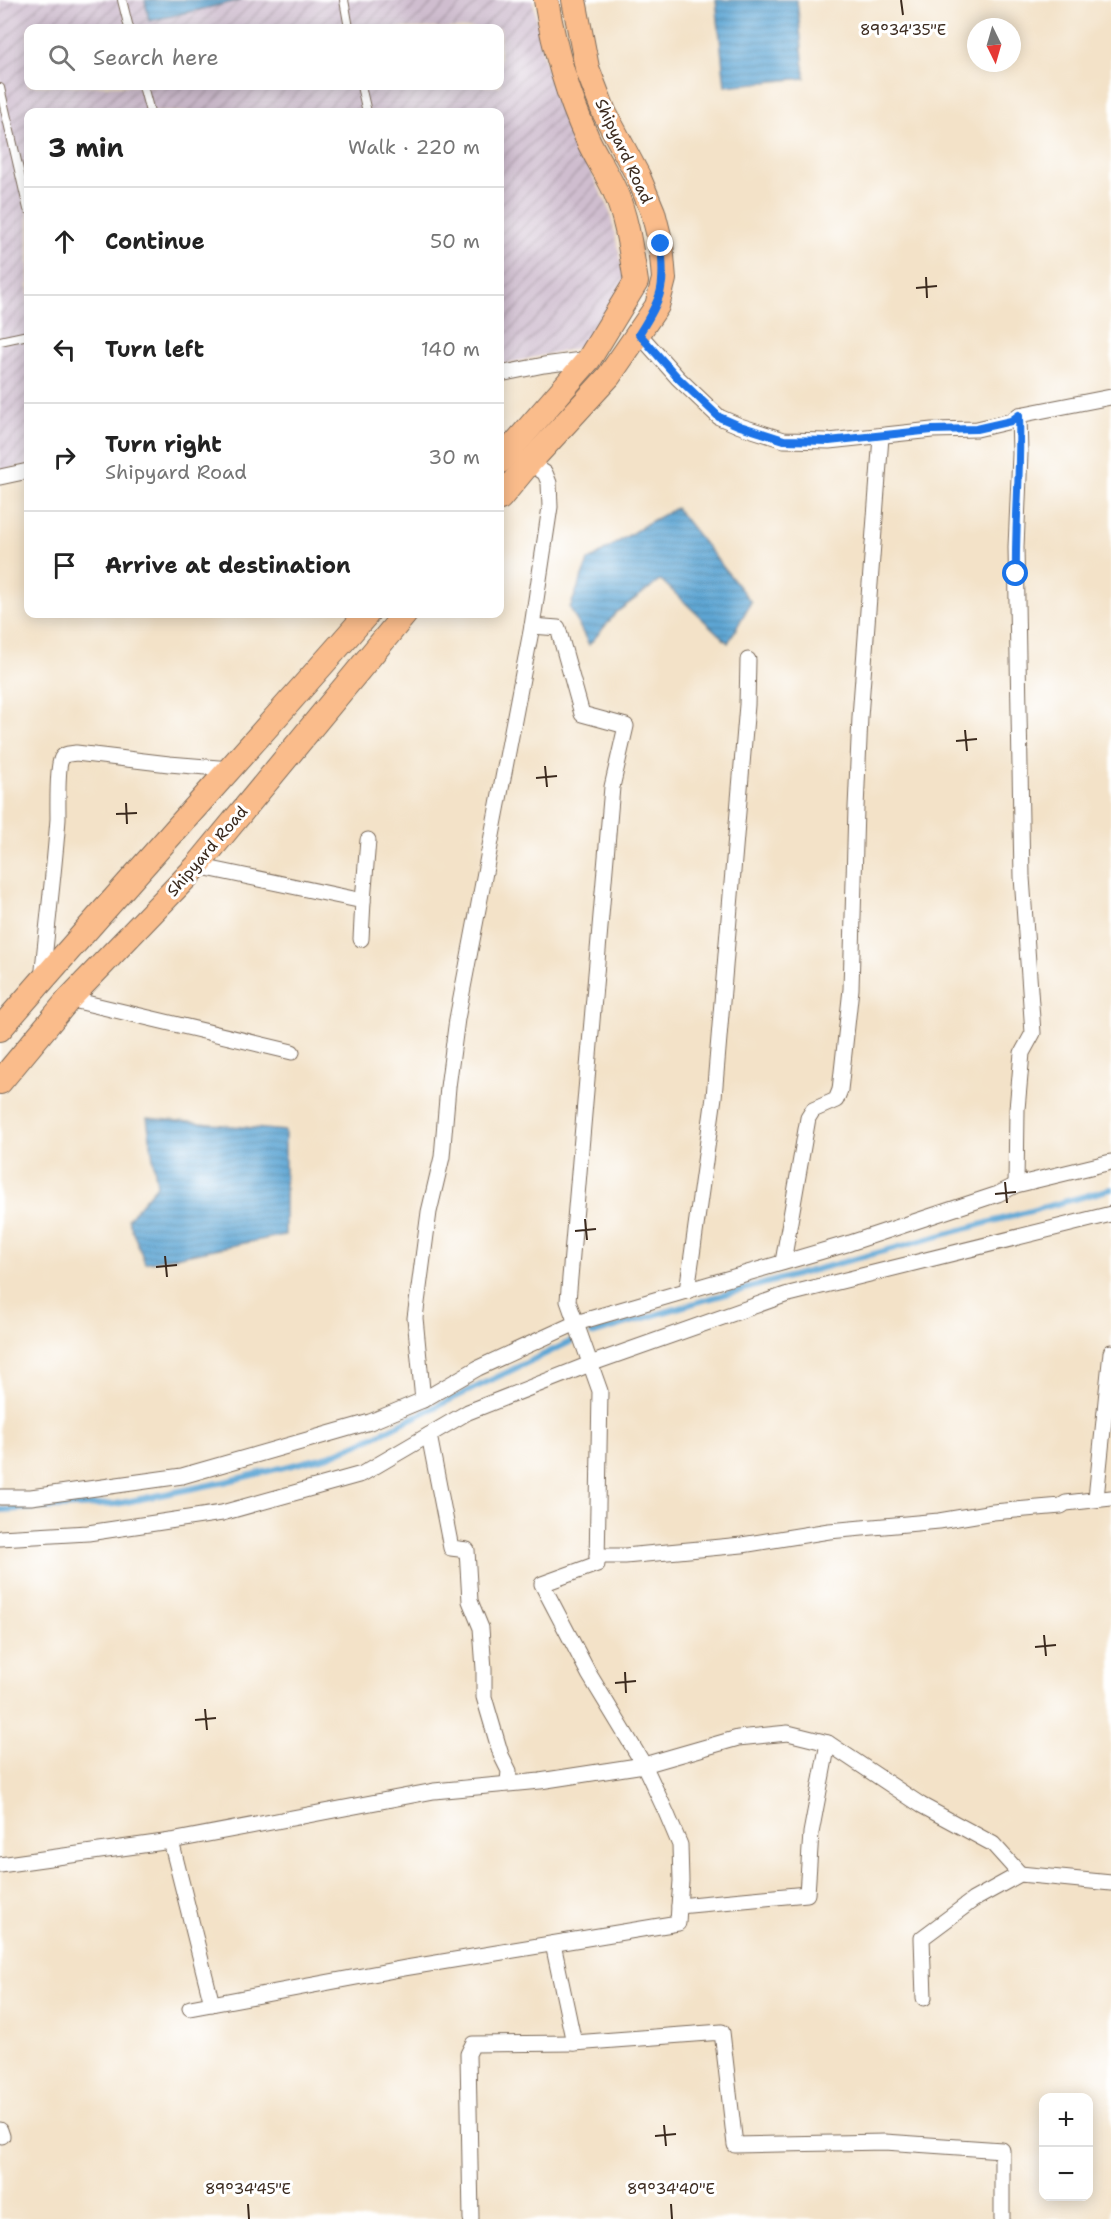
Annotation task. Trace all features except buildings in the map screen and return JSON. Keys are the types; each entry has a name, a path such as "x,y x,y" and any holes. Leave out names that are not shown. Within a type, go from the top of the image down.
{"main road":[{"name":"Shipyard Road","path":"546,0 553,41 569,91 588,140 615,191 629,233 636,282 589,359"},
{"name":"Shipyard Road","path":"504,493 528,463 609,376 657,306 664,279 661,244 653,212 638,176 604,112 587,68 574,0"},
{"path":"504,456 589,359"},
{"path":"0,1029 363,618"},
{"name":"Shipyard Road","path":"0,1082 69,999 197,866 402,618"}],"street":[{"path":"639,334 678,378 719,417 784,440 829,441 932,430 976,429 1011,421 1019,415 1111,397"},
{"path":"504,373 589,359"},
{"path":"1016,1185 1017,1109 1022,1053 1033,1033 1022,877 1016,547 1020,454 1019,415"},
{"path":"783,1262 805,1127 813,1110 838,1097 841,1078 851,989 859,740 881,437"},
{"path":"423,1400 415,1318 429,1212 442,1157 448,1087 458,1019 532,626 550,507 549,483 545,473 528,463"},
{"path":"0,477 24,472"},
{"path":"190,2008 405,1968 678,1923 681,1881 680,1845 644,1765 589,1674 542,1584 597,1564 600,1390 568,1301 612,787 626,726 582,714 558,628 532,626"},
{"path":"687,1291 714,1097 747,705 748,660"},
{"path":"42,980 49,891 56,845 60,791 59,769 62,757 76,753 231,769"},
{"path":"361,939 368,840"},
{"path":"197,866 363,901"},
{"path":"69,999 292,1052"},
{"path":"0,1497 30,1497 182,1476 370,1422 423,1400 478,1368 576,1323 783,1262 975,1201 1016,1185 1111,1162"},
{"path":"0,1538 88,1533 222,1513 362,1474 468,1412 590,1364 785,1295 1111,1214"},
{"path":"597,1556 625,1556 742,1545 829,1531 939,1521 993,1512 1061,1506 1066,1503 1104,1498 1111,1352"},
{"path":"429,1435 451,1548 467,1550 470,1601 481,1628 484,1697 501,1755 509,1771 508,1782"},
{"path":"0,1865 171,1841 434,1791 508,1782 540,1781 644,1765 738,1738 788,1733 828,1743 921,1804 993,1844 1020,1874"},
{"path":"679,1906 807,1894 811,1833 828,1743"},
{"path":"171,1841 212,2004"},
{"path":"924,1998 922,1938 973,1900 1020,1874 1111,1883"},
{"path":"553,1944 573,2043"},
{"path":"471,2219 468,2054 473,2044 573,2043 722,2032 735,2145 885,2142 1002,2150 1002,2219"}],"lane":[{"path":"122,0 128,24"},
{"path":"344,0 349,24"},
{"path":"0,88 24,192"},
{"path":"144,90 149,108"},
{"path":"362,90 366,108"},
{"path":"0,341 24,336"}],"shaded area":[{"path":"0,0 533,0 544,60 583,157 609,208 625,279 586,346 504,364 504,108 24,108 24,466 0,471"}],"water":[{"path":"145,0 242,0 149,21"},
{"path":"716,0 797,0 805,78 725,86"},
{"path":"676,508 751,602 728,643 661,580 617,612 589,645 570,608 588,561"},
{"path":"147,1118 285,1131 285,1235 145,1263 128,1219 157,1185"}],"waterway":[{"path":"592,1334 708,1299 1111,1189"},
{"path":"0,1510 116,1504 224,1482 329,1456 572,1341"}],"route":[{"path":"661,244 664,279 657,306 639,334 678,378 719,417 784,440 829,441 932,430 976,429 1011,421 1019,415 1016,574"}]}
